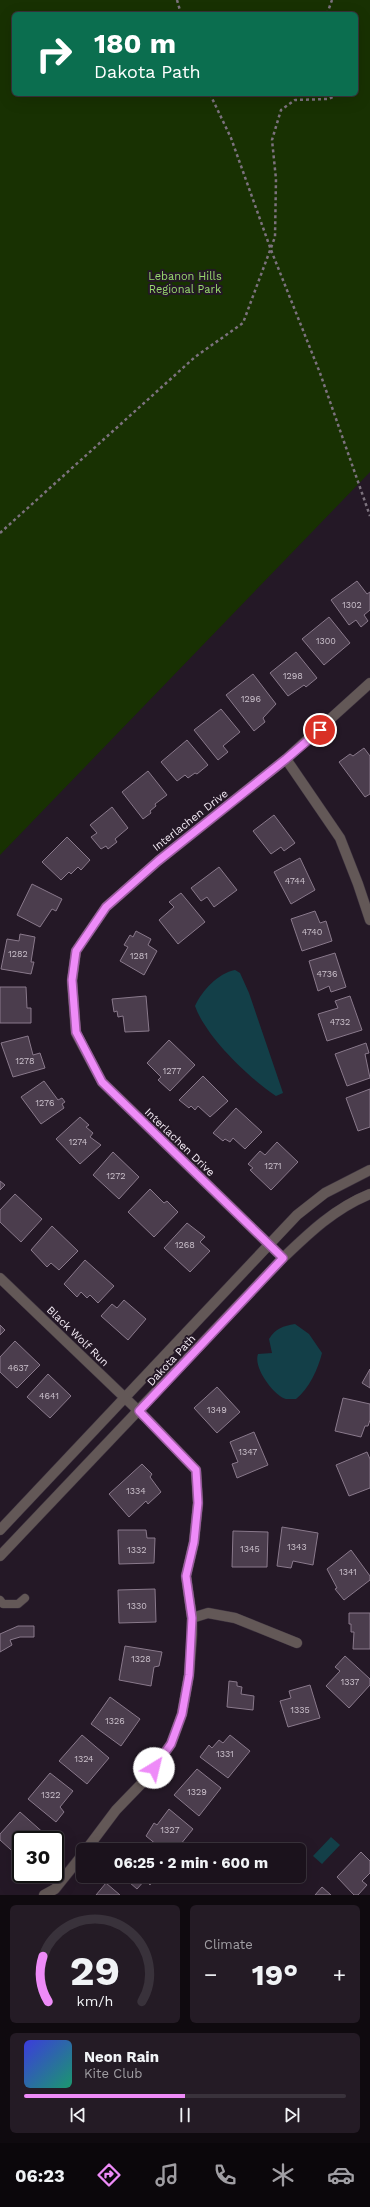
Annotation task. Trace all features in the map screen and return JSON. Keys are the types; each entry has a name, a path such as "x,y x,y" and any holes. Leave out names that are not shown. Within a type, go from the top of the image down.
{"street":[{"name":"Interlachen Drive","path":"283,1258 102,1082 76,1032 72,980 76,951 106,907 158,861 286,759 370,683"},
{"path":"286,759 340,838 370,920"},
{"name":"Dakota Path","path":"0,1530 297,1215 325,1193 370,1170"},
{"name":"Dakota Path","path":"0,1556 283,1258 318,1225 354,1200 370,1194"},
{"name":"Black Wolf Run","path":"0,1278 139,1411 196,1470 198,1503 194,1542 186,1576 192,1618 189,1675 182,1714 171,1744 145,1780 116,1810 91,1843"},
{"path":"192,1618 208,1613 235,1618 297,1643"},
{"path":"44,1895 55,1889 76,1863"}],"lane":[{"path":"0,1600 4,1604 18,1604 25,1598"}],"path":[{"path":"177,0 180,12"},
{"path":"328,12 332,0"},
{"path":"211,96 231,138 271,250 320,373 370,516"},
{"path":"0,533 195,358 243,323 275,237 276,179 272,140 281,110 295,100 328,99 335,96"}],"green space":[{"name":"Lebanon Hills Regional Park","path":"0,0 370,0 370,472 0,855"}],"water":[{"path":"235,970 240,973 249,993 283,1093 276,1096 241,1068 218,1043 208,1031 195,1006 202,994 211,984 223,975"},
{"path":"295,1324 309,1334 322,1353 318,1366 305,1390 296,1399 286,1399 275,1392 265,1380 258,1366 257,1360 258,1354 272,1353 269,1339 274,1332 283,1327"},
{"path":"331,1837 340,1845 322,1864 313,1856"}],"building":[{"path":"357,581 367,594 370,592 370,610 364,615 368,621 361,627 356,620 349,625 331,600"},
{"path":"329,617 350,643 324,665 302,639"},
{"path":"296,652 317,678 306,687 304,685 288,696 270,673"},
{"path":"253,674 276,704 263,718 265,722 254,731 226,695"},
{"path":"221,709 240,732 223,746 228,752 218,760 194,730"},
{"path":"187,740 208,765 197,774 195,773 188,778 185,775 177,781 161,762"},
{"path":"364,748 370,756 370,794 365,797 339,762 350,754 353,756"},
{"path":"148,771 167,795 155,804 156,806 150,811 151,813 143,819 122,792"},
{"path":"112,807 128,828 115,839 117,842 108,849 106,846 101,849 91,837 97,833 90,825"},
{"path":"274,815 295,843 284,851 281,847 271,854 253,831"},
{"path":"67,837 90,860 81,870 78,867 71,874 69,872 61,880 42,862"},
{"path":"300,858 315,890 291,904 274,872"},
{"path":"219,867 237,890 214,907 207,897 201,901 191,888"},
{"path":"32,884 62,899 56,911 52,909 40,927 17,915"},
{"path":"181,893 205,922 178,944 159,920 174,907 169,902"},
{"path":"315,911 320,923 326,921 332,941 302,951 291,919"},
{"path":"136,931 151,939 148,945 157,951 144,975 120,961 128,947 124,945 130,935 133,937"},
{"path":"20,934 35,937 31,962 34,962 31,974 1,969 7,939 19,941"},
{"path":"335,953 346,987 331,992 329,986 318,991 309,961"},
{"path":"0,987 26,987 27,1008 31,1008 31,1023 0,1023"},
{"path":"146,996 149,1031 125,1032 123,1016 118,1017 117,1011 114,1012 112,999"},
{"path":"350,996 362,1030 327,1041 318,1014 338,1008 335,1001"},
{"path":"28,1036 33,1055 40,1053 45,1068 13,1077 1,1043"},
{"path":"169,1040 195,1065 170,1091 158,1080 161,1077 147,1063"},
{"path":"366,1043 369,1053 365,1054 370,1078 347,1086 335,1054"},
{"path":"203,1076 228,1101 210,1117 198,1106 195,1110 191,1106 189,1108 179,1100"},
{"path":"44,1081 58,1100 62,1098 65,1102 62,1104 64,1108 41,1124 21,1097"},
{"path":"370,1089 370,1127 358,1131 346,1098"},
{"path":"236,1108 262,1132 245,1149 233,1138 230,1142 225,1139 223,1141 213,1133"},
{"path":"80,1117 89,1125 86,1127 93,1133 90,1137 101,1145 80,1164 56,1139"},
{"path":"277,1142 298,1162 271,1190 250,1170 253,1168 248,1164 260,1151 265,1155"},
{"path":"113,1152 139,1177 119,1199 93,1175"},
{"path":"0,1181 5,1185 0,1190"},
{"path":"150,1189 164,1203 167,1201 178,1212 154,1237 128,1212"},
{"path":"15,1194 42,1219 21,1242 0,1222 0,1210"},
{"path":"187,1223 205,1237 200,1242 210,1251 190,1272 164,1248"},
{"path":"52,1226 78,1251 59,1270 51,1263 47,1267 31,1250"},
{"path":"85,1260 114,1286 98,1303 90,1295 87,1298 81,1292 77,1297 64,1284"},
{"path":"124,1300 146,1319 128,1340 101,1316 112,1304 117,1308"},
{"path":"0,1325 5,1330 0,1335"},
{"path":"15,1341 40,1365 17,1388 0,1372 0,1357"},
{"path":"370,1369 370,1388 362,1383"},
{"path":"48,1374 71,1396 50,1418 27,1397"},
{"path":"217,1387 240,1412 217,1433 194,1408"},
{"path":"343,1398 370,1404 370,1420 368,1426 365,1426 361,1437 335,1431"},
{"path":"254,1432 268,1465 237,1478 232,1464 238,1462 230,1442"},
{"path":"367,1452 370,1459 370,1488 349,1496 336,1465"},
{"path":"142,1464 152,1474 150,1477 161,1492 148,1504 146,1501 129,1517 109,1494"},
{"path":"282,1527 318,1533 313,1565 293,1561 291,1568 277,1566"},
{"path":"118,1530 146,1530 147,1538 155,1538 154,1563 119,1564"},
{"path":"233,1531 268,1532 267,1567 232,1567"},
{"path":"351,1550 370,1576 370,1580 344,1600 335,1589 337,1588 327,1569"},
{"path":"155,1589 156,1622 119,1623 118,1590"},
{"path":"349,1613 370,1613 370,1649 353,1649 354,1632 351,1632"},
{"path":"18,1626 34,1626 34,1637 20,1637 10,1640 12,1645 0,1652 0,1634"},
{"path":"125,1646 162,1652 159,1666 154,1667 151,1686 119,1680"},
{"path":"345,1656 370,1679 370,1685 349,1708 326,1686 340,1671 335,1667"},
{"path":"229,1681 237,1682 237,1686 242,1687 241,1694 254,1696 253,1710 227,1707"},
{"path":"310,1685 320,1718 288,1727 280,1701 291,1698 289,1691"},
{"path":"110,1697 140,1719 121,1746 91,1724"},
{"path":"82,1735 109,1758 87,1784 59,1761"},
{"path":"230,1735 250,1751 228,1778 200,1757 209,1745 212,1748 219,1740 223,1743"},
{"path":"197,1769 221,1788 199,1816 174,1795"},
{"path":"50,1773 73,1791 60,1807 64,1812 56,1822 28,1799"},
{"path":"169,1809 193,1829 182,1843 154,1843 146,1836 154,1823 157,1825"},
{"path":"20,1812 41,1831 12,1831 12,1851 0,1840 0,1834"},
{"path":"361,1852 370,1861 370,1873 362,1881 367,1885 358,1895 354,1895 337,1877"},
{"path":"106,1883 120,1895 96,1895"},
{"path":"130,1883 142,1883 137,1889"},
{"path":"322,1887 331,1895 315,1895"}],"route":[{"path":"154,1768 171,1744 182,1714 189,1675 192,1618 186,1576 194,1542 198,1503 196,1470 139,1411 283,1258 102,1082 76,1032 72,980 76,951 106,907 158,861 217,815 320,730"}]}
